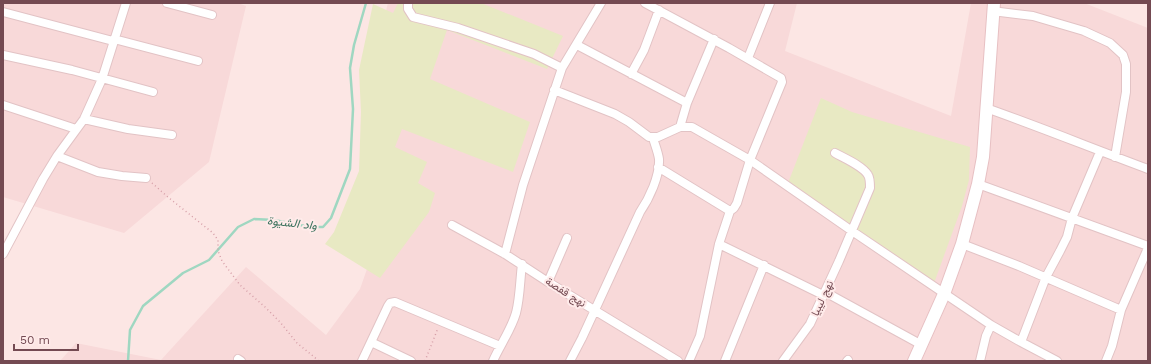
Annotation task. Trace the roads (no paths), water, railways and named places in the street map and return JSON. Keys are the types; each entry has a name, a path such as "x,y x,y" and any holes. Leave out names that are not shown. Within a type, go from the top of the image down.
{"main road":[{"path":"914,361 920,344 944,294 962,244 978,184 983,157 992,42 993,7"}],"street":[{"path":"5,3 3,12 198,61"},
{"path":"3,254 35,193 57,156 84,119 102,79 113,40 126,3"},
{"path":"167,3 212,15"},
{"path":"408,3 408,9 414,17 458,28 534,54 562,68"},
{"path":"505,254 523,186 562,68 601,3"},
{"path":"645,3 748,58 781,78 782,82 750,160 737,203 730,212 720,244 699,339 689,361"},
{"path":"748,58 770,3"},
{"path":"993,7 1033,16 1084,31 1110,43 1123,54 1126,64 1126,92 1115,157"},
{"path":"631,74 644,50 659,10"},
{"path":"680,127 687,104 714,39"},
{"path":"577,45 687,104"},
{"path":"3,55 72,70 153,92"},
{"path":"554,90 615,114 629,122 649,137 658,137 680,127 692,127 750,160 991,325 1046,358 1057,361"},
{"path":"3,105 76,129"},
{"path":"986,108 1042,127 1100,152 1148,169"},
{"path":"84,119 128,129 172,135"},
{"path":"570,361 596,310 640,212 648,201 658,167 658,155 653,138"},
{"path":"1021,342 1046,277 1067,237 1072,218 1100,152"},
{"name":"نهج ليبيا","path":"784,361 810,324 870,188 868,175 863,169 835,153"},
{"path":"57,156 98,172 146,178"},
{"path":"658,167 730,212"},
{"path":"978,184 1148,247 1121,310 1112,346 1106,361"},
{"name":"نهج قفصة","path":"452,225 522,264 548,282 678,361"},
{"path":"548,282 567,238"},
{"path":"720,244 824,294 920,344"},
{"path":"962,244 1046,277 1121,310"},
{"path":"493,361 516,315 522,264"},
{"path":"725,361 764,265"},
{"path":"362,361 390,303 395,302 500,346"},
{"path":"980,361 986,336 991,325"},
{"path":"371,342 411,361"}],"waterway":[{"name":"واد الشيوة","path":"128,361 130,330 143,306 183,273 209,260 238,227 254,219 274,220 310,227 323,227 331,218 350,169 353,109 350,68 354,45 366,3"}]}
